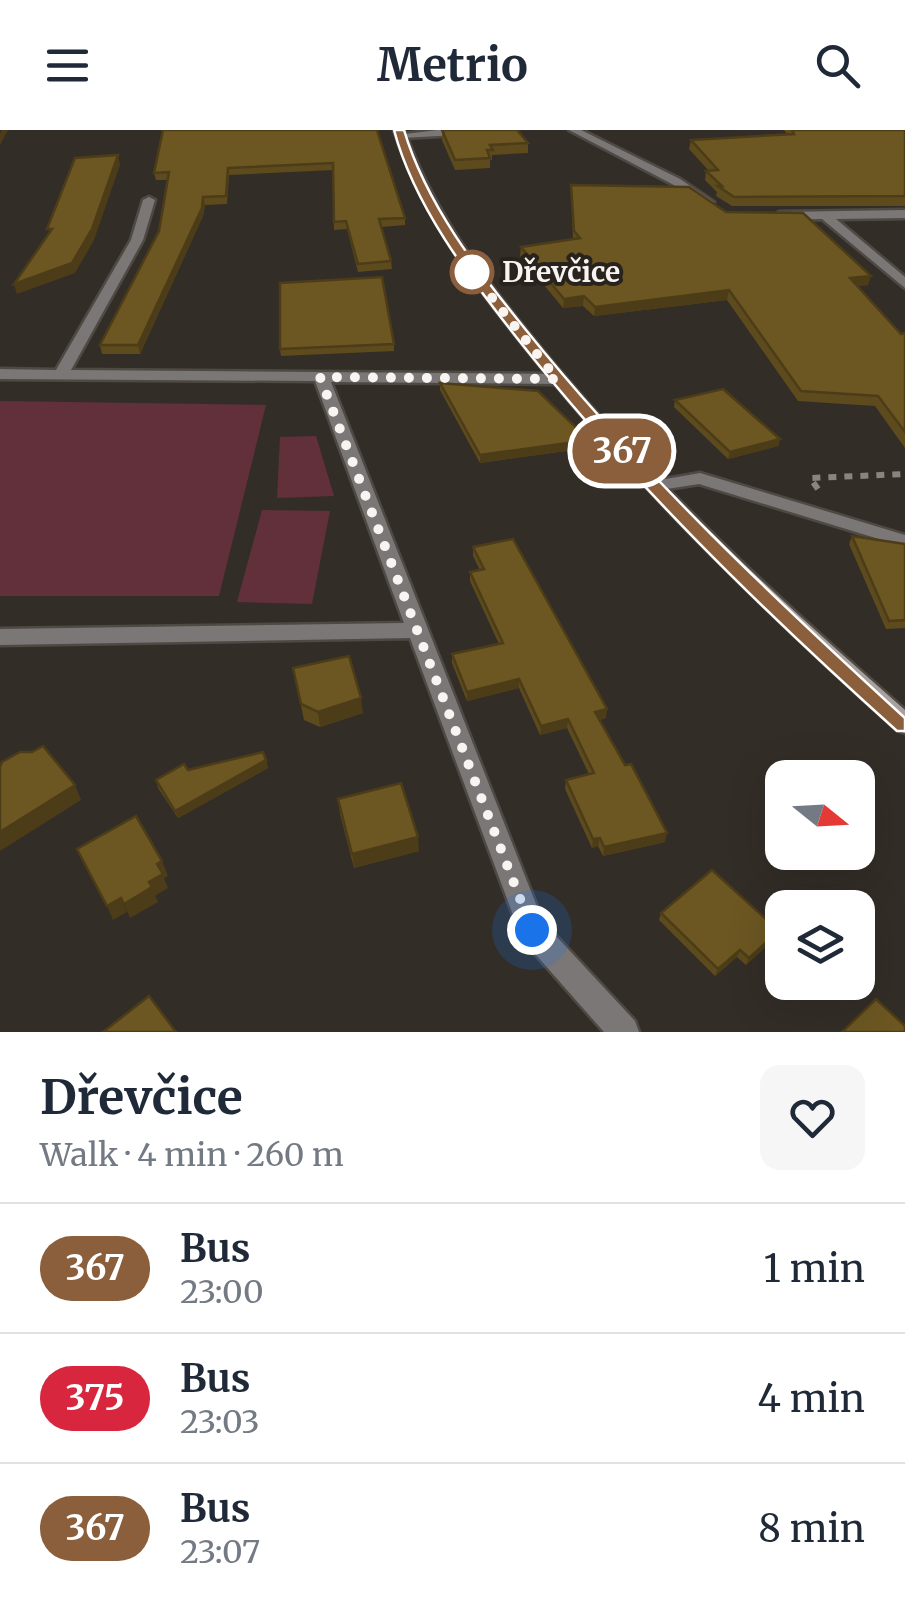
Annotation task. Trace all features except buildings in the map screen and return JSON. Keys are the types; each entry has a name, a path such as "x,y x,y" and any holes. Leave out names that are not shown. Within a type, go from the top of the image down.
{"main road":[{"path":"400,132 446,233 465,264 557,379 654,486 791,624 905,724"}],"street":[{"path":"400,132 495,130"},
{"path":"574,130 595,144 691,188 718,208"},
{"path":"61,374 138,240 149,200"},
{"path":"764,216 905,214"},
{"path":"826,216 905,284"},
{"path":"0,374 557,379"},
{"path":"320,377 532,930 624,1032"},
{"path":"654,486 700,478 905,541"},
{"path":"0,637 417,630"}],"path":[{"path":"838,519 810,478 905,474"}],"shaded area":[{"path":"0,401 266,405 219,596 0,596"},
{"path":"316,436 334,496 277,498 280,437"},
{"path":"262,510 330,511 312,604 237,602"}],"bus line":[{"name":"367","path":"399,130 405,151 465,264 557,379 654,486 791,624 905,725"}],"place":[{"name":"Dřevčice","path":"472,272"}],"route":[{"path":"472,272 465,264 557,379 320,377 532,930"}]}
